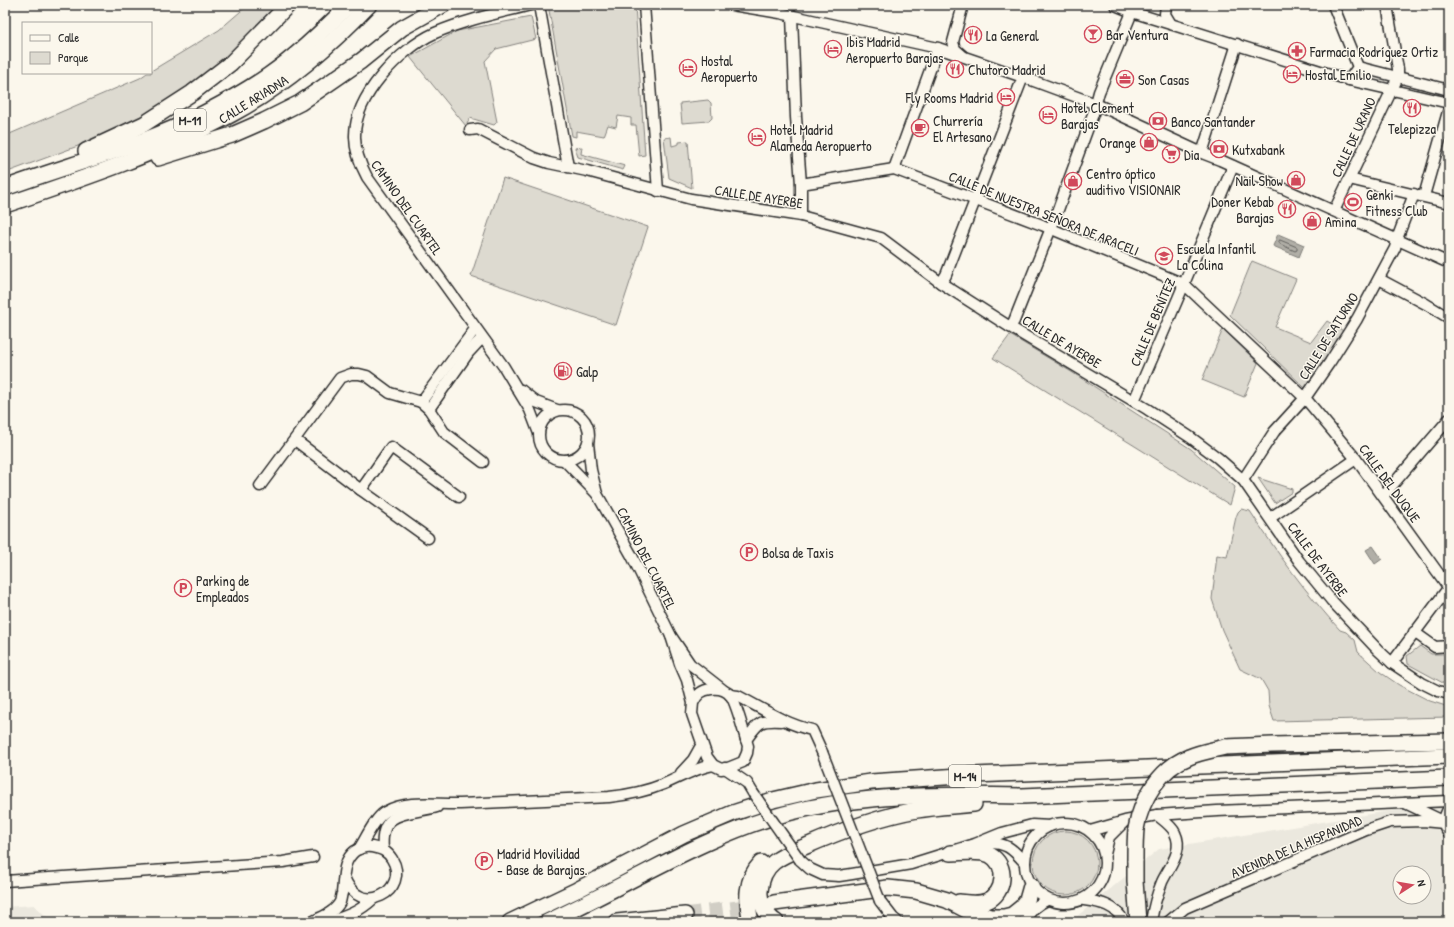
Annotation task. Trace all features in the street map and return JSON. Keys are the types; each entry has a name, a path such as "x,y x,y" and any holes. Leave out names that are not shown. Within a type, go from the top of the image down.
{"highway":[{"path":"5,180 90,149 144,124 192,93 231,63 288,5"},
{"name":"CALLE ARIADNA","path":"5,188 134,144 185,123 269,75 349,5"},
{"name":"CALLE ARIADNA","path":"5,206 112,168 188,136 233,114 271,90 310,62 346,29 369,5"},
{"path":"112,168 148,161 232,135 264,121 300,103 361,61 402,28 443,5"},
{"path":"1138,922 1135,881 1136,829 1145,800 1152,787 1164,773 1175,764 1188,757 1225,748 1273,744 1449,741"},
{"name":"M-14","path":"510,922 577,890 684,834 733,813 766,802 816,790 871,782 974,775 1449,756"},
{"name":"M-14","path":"547,922 693,849 740,829 784,814 817,807 881,798 973,795 1022,796 1449,778"},
{"path":"776,922 767,914 763,906 760,894 761,883 765,873 774,862 786,855 842,831 881,818 916,810 973,804 1022,796"},
{"path":"751,922 747,900 748,887 752,876 769,856 782,847 819,833 842,831"},
{"path":"774,903 888,888 916,891 946,900 979,903 987,901 997,892 1002,885 1001,869 991,856 983,853 950,853"},
{"path":"946,900 970,912 993,920 1017,911 1027,900 1031,886"},
{"path":"617,922 685,915"}],"street":[{"name":"CAMINO DEL CUARTEL","path":"531,5 456,25 433,34 410,48 381,77 364,102 356,122 354,136 357,155 367,177 504,367 530,410 538,430"},
{"path":"539,5 568,167"},
{"path":"644,5 658,191"},
{"path":"732,5 792,16 938,48 1023,77 1096,104 1449,263"},
{"path":"938,48 947,46 952,42 963,5"},
{"path":"1115,5 1133,8 1171,24 1350,80 1449,104"},
{"path":"1166,5 1165,14 1171,24"},
{"path":"1333,5 1358,67"},
{"path":"1387,5 1398,69 1398,77"},
{"path":"1010,327 1014,321 1050,229 1093,114 1099,92 1133,8"},
{"path":"792,16 796,118 801,184 801,216"},
{"path":"952,42 955,49 964,57"},
{"path":"1202,153 1237,44"},
{"path":"801,184 894,169 938,48"},
{"path":"1358,67 1449,90"},
{"path":"1350,80 1358,67"},
{"path":"940,283 946,275 1023,77"},
{"name":"CALLE DE URANO","path":"1334,211 1398,77"},
{"name":"CALLE DE SATURNO","path":"1243,480 1274,432 1305,398 1357,319 1395,248 1397,239 1419,195 1449,108"},
{"name":"CALLE DE AYERBE","path":"470,130 478,129 534,158 549,163 690,199 801,216 881,238 940,283 1010,327 1134,401 1190,437 1243,480 1299,561 1330,600 1378,650 1392,663 1422,683 1438,691 1449,694"},
{"name":"CALLE DE BENÍTEZ","path":"1134,401 1233,166"},
{"name":"CALLE DE NUESTRA SEÑORA DE ARACELI","path":"894,169 1050,229 1184,284 1305,398"},
{"path":"1350,179 1449,203"},
{"path":"1379,279 1449,318"},
{"path":"421,402 475,328"},
{"path":"429,409 469,352 482,338"},
{"path":"260,486 340,378 351,374 368,376 390,393 421,402 429,409 444,432 483,462"},
{"name":"CAMINO DEL CUARTEL","path":"515,385 536,402 558,410"},
{"name":"CALLE DEL DUQUE","path":"1305,398 1356,459 1449,587"},
{"path":"558,410 575,412 582,417 587,424 589,433 588,442 584,451 579,456 564,461 552,458 546,454 541,448 538,440 538,430 545,418 558,410"},
{"path":"1383,496 1449,419"},
{"path":"295,440 428,538"},
{"name":"CAMINO DEL CUARTEL","path":"588,442 591,470 597,494 632,556 671,636 687,680 693,703 692,714 707,757 713,765"},
{"path":"361,490 391,447 459,497"},
{"path":"1270,518 1356,459"},
{"name":"CAMINO DEL CUARTEL","path":"564,461 597,494"},
{"path":"1392,663 1449,587"},
{"path":"1414,632 1435,647 1449,646"},
{"name":"CAMINO DEL CUARTEL","path":"671,636 690,664 726,692"},
{"path":"693,703 702,691 711,689 726,692 738,696 782,720 801,728 812,730 880,901 898,922"},
{"path":"726,692 748,746 743,762 746,783"},
{"path":"746,740 761,722 766,720 782,720"},
{"path":"679,777 693,760 702,744"},
{"path":"359,849 377,819 384,812 403,805 628,795 663,785 697,768 713,765 721,769 735,766 743,762"},
{"path":"725,768 746,783 800,860 810,869 823,876 839,876 911,864 950,853 1002,833 1032,825 1050,826"},
{"name":"AVENIDA DE LA HISPANIDAD","path":"1090,831 1125,821 1157,815 1449,801"},
{"name":"AVENIDA DE LA HISPANIDAD","path":"1404,803 1444,822"},
{"path":"383,849 382,838 386,823 406,813 426,810 448,804"},
{"path":"1449,808 1445,815 1444,822 1446,830 1449,834"},
{"path":"1152,922 1152,915 1162,883 1176,856 1178,847 1178,840 1175,831 1157,815"},
{"path":"1105,854 1099,841 1090,831 1071,823 1060,823 1050,826 1040,832 1032,840 1026,851 1026,875 1031,886 1038,894 1047,900 1059,904 1072,904 1084,900 1094,892 1102,880 1106,867 1105,854 1109,837 1125,821"},
{"name":"AVENIDA DE LA HISPANIDAD","path":"1168,922 1185,908 1366,830 1390,822 1444,822"},
{"path":"975,844 997,842 1009,846 1025,863"},
{"path":"311,922 332,912 341,901 344,870 346,861 359,849 368,846 383,849 395,864 396,873 394,884 381,896 372,899 364,898 356,894 347,886 344,877"},
{"path":"5,881 283,862 313,857"},
{"path":"329,922 362,909 372,899"},
{"path":"1024,922 1029,912 1037,905 1047,900"},
{"path":"1084,900 1108,905 1116,911 1124,922"}],"shaded area":[{"path":"1449,801 1449,922 1070,922 1159,849"},
{"path":"34,905 52,922 5,922 5,907"}],"green space":[{"path":"248,5 280,5 227,59 152,113 86,143 5,173 5,136 140,78 146,74 152,74 152,70 219,30"},
{"path":"548,5 635,5 645,155 639,156 636,125 631,125 631,118 618,116 616,127 608,125 604,136 576,131 576,137 572,136"},
{"path":"531,17 536,39 496,49 485,61 497,122 494,125 470,118 466,126 410,57 457,31"},
{"path":"708,100 711,103 712,118 709,121 682,123 680,103"},
{"path":"671,137 672,146 679,144 679,142 688,141 692,188 669,178 664,138"},
{"path":"582,147 581,154 625,166 623,170 578,157 575,148"},
{"path":"503,178 648,227 616,325 471,276"},
{"path":"1252,261 1296,279 1275,327 1311,342 1327,321 1345,332 1307,390 1230,315"},
{"path":"1223,329 1258,363 1244,397 1202,380"},
{"path":"1010,335 1070,371 1191,449 1235,487 1230,505 993,358"},
{"path":"1258,478 1292,489 1292,492 1275,503"},
{"path":"1241,509 1250,511 1281,557 1315,602 1340,630 1346,632 1355,640 1358,652 1380,672 1399,685 1430,701 1449,707 1449,717 1274,721 1269,706 1268,691 1261,679 1240,669 1222,630 1212,599 1217,555 1227,557 1236,517"},
{"path":"1420,646 1431,654 1449,654 1449,685 1408,664 1407,656"},
{"path":"1059,831 1071,831 1088,840 1095,851 1097,863 1095,875 1088,886 1071,895 1059,895 1047,890 1038,881 1033,869 1033,857 1038,845 1047,836"}],"water":[{"path":"1278,234 1304,245 1299,257 1273,246"},
{"path":"1373,546 1382,559 1375,564 1366,550"}],"tunnel":[{"path":"685,915 761,905"}],"place":[{"name":"Bar Ventura","path":"1093,34"},
{"name":"La General","path":"973,35"},
{"name":"Ibis Madrid Aeropuerto Barajas","path":"833,49"},
{"name":"Farmacia Rodríguez Ortiz","path":"1297,51"},
{"name":"Hostal Aeropuerto","path":"688,68"},
{"name":"Chutoro Madrid","path":"955,69"},
{"name":"Hostal Emilio","path":"1292,74"},
{"name":"Son Casas","path":"1125,79"},
{"name":"Fly Rooms Madrid","path":"1006,97"},
{"name":"Telepizza","path":"1412,108"},
{"name":"Hotel Clement Barajas","path":"1048,115"},
{"name":"Banco Santander","path":"1158,121"},
{"name":"Churrería El Artesano","path":"920,128"},
{"name":"Hotel Madrid Alameda Aeropuerto","path":"757,137"},
{"name":"Orange","path":"1149,142"},
{"name":"Kutxabank","path":"1219,149"},
{"name":"Dia","path":"1171,154"},
{"name":"Nail Show","path":"1296,180"},
{"name":"Centro óptico auditivo VISIONAIR","path":"1073,181"},
{"name":"Genki Fitness Club","path":"1353,202"},
{"name":"Doner Kebab Barajas","path":"1287,209"},
{"name":"Amina","path":"1312,221"},
{"name":"Escuela Infantil La Colina","path":"1164,256"},
{"name":"Galp","path":"563,371"},
{"name":"Bolsa de Taxis","path":"749,552"},
{"name":"Parking de Empleados","path":"183,588"},
{"name":"Madrid Movilidad - Base de Barajas.","path":"484,861"}]}
